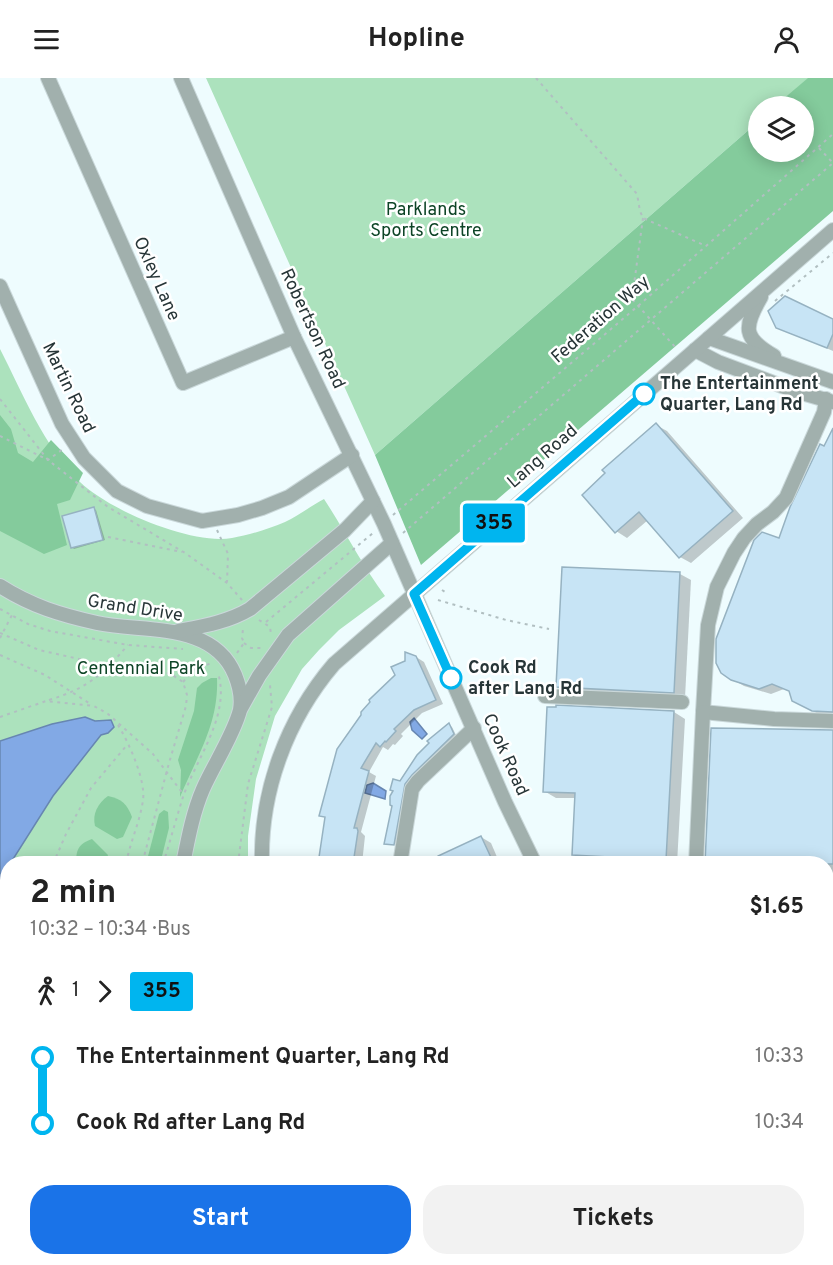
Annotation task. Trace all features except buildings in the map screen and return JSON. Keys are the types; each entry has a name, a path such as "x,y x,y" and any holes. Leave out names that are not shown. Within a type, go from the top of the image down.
{"street":[{"name":"Oxley Lane","path":"48,78 183,384 294,337"},
{"name":"Robertson Road","path":"181,78 294,337 352,454 414,594"},
{"name":"Lang Road","path":"263,856 271,785 284,743 297,717 334,664 833,230"},
{"name":"Martin Road","path":"0,286 62,424 84,458 117,491 147,506 202,521 262,508 289,497 352,454"},
{"path":"765,290 750,319 749,332 756,345 795,368"},
{"path":"709,338 833,382"},
{"path":"694,350 718,362 795,392 830,400 786,498 744,538 734,552 717,587 708,625 696,856"},
{"path":"176,632 253,614 345,530 373,501"},
{"path":"185,856 202,791 248,693 266,665 288,635 302,621 392,543"},
{"name":"Grand Drive","path":"0,586 22,600 76,618 101,624 176,632 209,645 226,660 234,673 239,686 240,710"},
{"name":"Cook Road","path":"414,594 531,856"},
{"path":"545,696 682,702"},
{"path":"703,712 774,719 833,721"},
{"path":"401,856 412,789 474,728"}],"path":[{"path":"536,78 637,194 643,218 632,299 676,348"},
{"name":"Federation Way","path":"266,622 355,550 833,134"},
{"path":"818,147 833,163"},
{"name":"Federation Way","path":"392,543 833,163"},
{"path":"643,218 706,246"},
{"path":"767,307 833,253"},
{"path":"0,399 48,460"},
{"path":"0,436 48,460 108,507 185,552 227,583 253,614 266,622 270,627 271,638"},
{"path":"48,460 74,442"},
{"path":"215,519 217,532 228,554 227,583"},
{"path":"108,537 185,552"},
{"path":"438,600 506,620 549,629"},
{"path":"0,609 28,624 50,631 128,645 185,649"},
{"path":"12,615 1,635 39,650 110,666 154,670 171,674 183,682 187,695 186,706 144,856"},
{"path":"246,623 241,633 244,643 256,649 264,647"},
{"path":"0,717 74,692 110,666 128,645"},
{"path":"0,655 45,675 115,720 153,754 184,795"},
{"path":"165,856 184,795 216,722 220,692 219,679 212,663 206,658"},
{"path":"183,682 195,669 212,663"},
{"path":"239,856 248,784 272,707 266,665"},
{"path":"46,701 94,706"},
{"path":"115,720 125,735 138,770 144,798 128,856"},
{"path":"56,856 91,788 128,745"}],"green space":[{"name":"Parklands Sports Centre","path":"206,78 809,78 788,96 748,96 748,131 375,455"},
{"path":"808,78 833,78 833,211 421,565 375,455 748,131 748,162 814,162 814,96 787,96"},
{"name":"Centennial Park","path":"0,349 44,436 55,452 80,482 110,504 174,531 215,539 259,532 290,520 324,499 385,596 339,630 319,650 302,669 275,716 256,779 248,836 248,856 0,856"},
{"path":"0,415 11,429 18,453 33,462 51,440 83,473 70,500 57,504 67,545 44,554 0,531"},
{"path":"211,678 217,678 217,695 211,725 180,797 181,770 178,760 194,711 197,688"},
{"path":"108,796 123,803 132,817 123,837 117,839 95,826 94,817 97,809"},
{"path":"164,810 168,812 169,828 162,856 148,856 159,814"},
{"path":"92,839 108,856 77,856 79,848"}],"water":[{"path":"85,717 95,721 111,720 114,727 108,733 101,735 53,796 15,856 0,856 0,741 52,724"},
{"path":"414,718 427,734 422,739 412,730 410,722"},
{"path":"373,783 386,791 385,799 365,793 367,785"}],"bus line":[{"name":"355","path":"451,678 414,594 644,394"}],"place":[{"name":"The Entertainment Quarter, Lang Rd","path":"644,394"},
{"name":"Cook Rd after Lang Rd","path":"451,678"}]}
